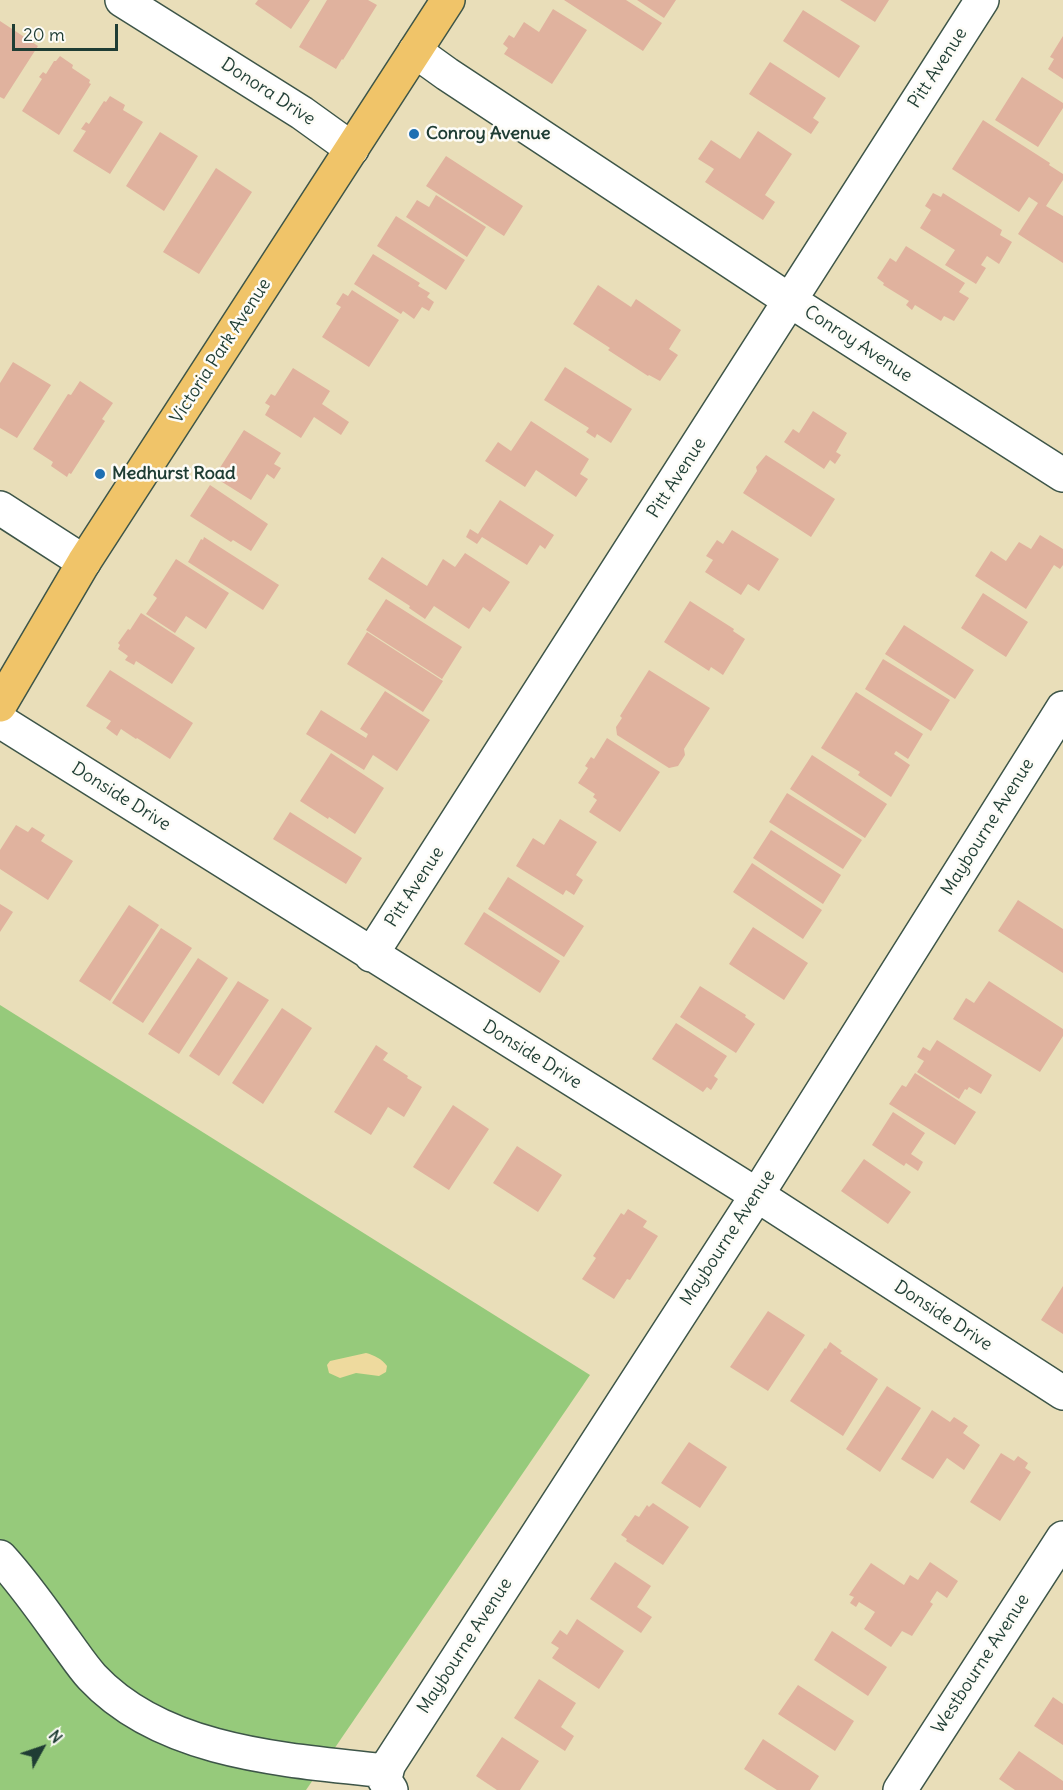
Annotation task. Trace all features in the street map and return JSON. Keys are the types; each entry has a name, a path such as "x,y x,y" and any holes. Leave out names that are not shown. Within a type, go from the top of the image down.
{"main road":[{"name":"Victoria Park Avenue","path":"0,705 84,562 448,0"}],"street":[{"name":"Donora Drive","path":"122,0 302,112 352,148"},
{"name":"Pitt Avenue","path":"371,955 982,0"},
{"name":"Conroy Avenue","path":"415,51 789,300 1063,475"},
{"path":"0,508 84,562"},
{"name":"Maybourne Avenue","path":"389,1775 757,1196 1063,708"},
{"name":"Donside Drive","path":"0,721 757,1196 1063,1393"},
{"name":"Westbourne Avenue","path":"900,1790 1063,1538"},
{"path":"0,1557 22,1581 91,1676 129,1708 155,1723 201,1741 240,1752 389,1775"}],"green space":[{"path":"0,1005 590,1375 306,1790 0,1790"}],"sand":[{"path":"366,1353 383,1361 387,1366 386,1372 379,1376 356,1373 340,1378 329,1373 327,1365 330,1361"}],"building":[{"path":"258,0 310,0 291,29 255,4"},
{"path":"327,0 368,0 377,5 336,69 299,47"},
{"path":"564,0 626,0 662,23 643,51"},
{"path":"637,0 676,0 664,18"},
{"path":"840,0 889,0 875,22"},
{"path":"553,9 587,30 552,84 504,54 508,48 503,44 509,35 514,38 524,22 539,32"},
{"path":"803,10 860,46 839,78 783,41"},
{"path":"0,21 38,46 4,99 0,97"},
{"path":"1063,36 1063,79 1048,69 1054,59 1050,57"},
{"path":"60,56 73,65 72,68 90,80 91,84 59,135 22,111 42,79 39,77 43,72 46,74"},
{"path":"770,62 826,98 813,118 819,122 811,134 749,94"},
{"path":"1022,77 1063,103 1063,108 1038,147 995,120"},
{"path":"110,96 125,105 123,110 143,122 110,174 73,151 86,131 81,129 86,122 89,124 104,101 106,102"},
{"path":"983,120 1050,163 1049,165 1063,174 1063,180 1046,206 1063,216 1063,263 1018,234 1038,203 1029,197 1019,212 952,169"},
{"path":"758,131 792,154 765,195 775,202 763,220 705,182 714,169 698,159 711,140 740,159"},
{"path":"160,132 198,156 164,211 126,186"},
{"path":"446,156 523,206 504,236 426,186"},
{"path":"216,168 252,192 199,274 163,252"},
{"path":"933,193 941,197 943,193 1002,230 1000,235 1012,242 999,264 987,256 981,265 986,268 976,284 945,265 955,250 920,228 931,210 925,206"},
{"path":"436,195 486,227 467,257 406,217 417,200 429,207"},
{"path":"396,216 465,260 446,290 377,246"},
{"path":"906,246 965,283 959,292 969,298 954,321 944,316 941,321 915,305 912,310 906,305 909,301 883,285 884,283 877,278 890,258 896,262"},
{"path":"373,254 420,283 418,286 430,293 427,297 434,302 429,311 422,307 414,319 403,311 401,314 354,284"},
{"path":"598,285 631,307 636,299 681,330 669,349 678,355 660,381 648,376 608,350 610,348 573,324"},
{"path":"352,290 399,320 369,367 322,337 341,307 336,304 343,293 348,296"},
{"path":"13,362 51,385 17,438 0,428 0,383"},
{"path":"565,367 632,409 611,443 597,434 595,438 586,432 589,428 544,400"},
{"path":"293,368 330,391 322,404 349,422 341,435 314,417 301,438 265,415 270,406 265,403 271,394 275,396"},
{"path":"80,381 113,403 102,419 105,421 67,477 51,466 53,462 33,449 68,394 71,395"},
{"path":"813,411 847,433 836,452 841,455 835,464 830,460 824,469 784,442 793,429 799,433"},
{"path":"531,421 589,459 580,474 588,479 576,497 536,470 525,487 485,461 498,442 511,451"},
{"path":"244,430 281,453 274,464 281,468 274,479 267,474 251,500 214,477"},
{"path":"766,455 835,499 811,537 743,493 757,471 756,467"},
{"path":"210,485 268,524 251,551 233,540 231,542 190,516"},
{"path":"500,500 554,535 545,549 540,545 527,565 482,537 477,544 466,537 470,529 478,534"},
{"path":"732,530 779,559 759,591 748,584 741,595 705,572 713,560 706,556 717,540 723,544"},
{"path":"1040,535 1063,549 1063,565 1060,569 1054,565 1026,609 975,576 991,551 1006,561 1019,542 1031,549"},
{"path":"204,537 279,585 263,610 188,562"},
{"path":"465,553 510,582 490,612 483,607 469,629 434,606 425,619 409,608 410,606 368,579 382,557 427,586 443,559 455,567"},
{"path":"176,559 229,593 206,629 186,616 175,633 146,614 157,598 153,595"},
{"path":"983,593 1028,622 1006,657 961,628"},
{"path":"386,599 462,647 442,679 366,630"},
{"path":"690,601 734,629 733,631 745,639 723,675 711,667 709,671 664,642"},
{"path":"141,613 195,648 172,684 136,661 134,665 125,660 128,656 118,649 120,645 118,643"},
{"path":"904,625 974,670 955,699 885,654"},
{"path":"367,632 443,681 423,712 347,664"},
{"path":"883,659 950,700 931,731 865,689"},
{"path":"110,670 193,723 170,759 121,729 117,736 106,728 111,721 86,706"},
{"path":"649,670 710,708 684,749 685,755 678,766 669,768 617,735 616,727 622,718 620,716"},
{"path":"385,691 430,720 397,771 373,755 364,770 306,734 321,710 366,738 368,734 360,729"},
{"path":"856,692 923,734 908,759 896,751 894,754 910,765 891,797 858,775 860,772 821,748"},
{"path":"607,738 660,772 620,832 589,812 597,800 593,797 595,794 578,783 588,768 585,766 591,757 594,759"},
{"path":"331,753 384,788 355,834 300,801"},
{"path":"812,755 887,804 865,838 790,789"},
{"path":"787,793 862,840 843,869 769,822"},
{"path":"290,812 362,858 346,884 273,839"},
{"path":"560,819 597,842 576,875 583,880 574,895 566,890 563,895 516,866 533,838 544,845"},
{"path":"16,825 28,832 32,827 45,835 41,841 73,861 48,900 0,869 0,850"},
{"path":"771,830 841,875 823,904 753,858"},
{"path":"752,863 822,910 803,939 733,892"},
{"path":"508,877 584,926 564,957 488,909"},
{"path":"1018,900 1063,929 1063,973 998,931"},
{"path":"0,904 13,912 0,932"},
{"path":"129,905 159,925 110,1001 79,981"},
{"path":"484,912 560,961 540,993 464,944"},
{"path":"753,927 808,963 784,1000 729,964"},
{"path":"161,928 192,948 143,1023 112,1003"},
{"path":"198,958 228,978 179,1054 148,1034"},
{"path":"238,981 269,1000 219,1076 189,1056"},
{"path":"989,981 1063,1029 1063,1036 1040,1072 953,1019 966,998 974,1003"},
{"path":"700,986 746,1015 745,1017 755,1024 736,1053 680,1017"},
{"path":"282,1008 312,1028 263,1104 232,1083"},
{"path":"676,1023 727,1056 714,1076 718,1079 711,1090 707,1087 703,1092 652,1059"},
{"path":"937,1040 992,1075 981,1094 969,1087 959,1099 917,1072 924,1061 917,1057 923,1047 930,1051"},
{"path":"376,1045 388,1053 383,1060 422,1087 404,1117 388,1107 371,1135 334,1112"},
{"path":"915,1073 976,1112 955,1145 889,1104 902,1085 906,1087"},
{"path":"453,1105 489,1129 449,1190 413,1167"},
{"path":"893,1112 925,1133 911,1154 923,1162 918,1171 906,1163 904,1166 872,1145"},
{"path":"517,1146 562,1175 538,1212 493,1183"},
{"path":"864,1159 911,1192 888,1224 841,1191"},
{"path":"628,1209 647,1221 643,1227 658,1236 630,1280 627,1279 614,1299 582,1279 596,1258 593,1256 621,1213 624,1215"},
{"path":"1063,1286 1063,1334 1041,1320"},
{"path":"768,1311 805,1335 768,1391 730,1367"},
{"path":"830,1342 842,1351 840,1353 878,1379 843,1436 790,1401"},
{"path":"887,1386 921,1408 880,1472 846,1449"},
{"path":"932,1410 950,1422 954,1417 968,1426 963,1433 980,1445 964,1470 947,1458 933,1479 901,1459"},
{"path":"689,1442 727,1467 700,1508 661,1483"},
{"path":"1001,1453 1014,1461 1018,1456 1028,1463 1025,1468 1031,1472 1000,1521 970,1502"},
{"path":"653,1503 689,1527 663,1565 626,1541 627,1539 621,1535 635,1515 639,1517 647,1505 649,1507"},
{"path":"615,1562 651,1586 637,1607 652,1617 641,1633 590,1599"},
{"path":"930,1562 958,1581 947,1598 937,1591 930,1602 933,1604 912,1636 902,1631 891,1647 864,1629 875,1612 859,1602 856,1607 850,1603 854,1597 849,1595 871,1563 904,1585 910,1575 918,1580"},
{"path":"577,1619 624,1651 599,1689 552,1658 559,1648 551,1643 560,1630 567,1635"},
{"path":"832,1631 887,1667 868,1696 814,1660"},
{"path":"539,1679 576,1703 561,1727 574,1736 565,1751 514,1718"},
{"path":"798,1685 854,1721 835,1751 778,1714"},
{"path":"1053,1697 1063,1704 1063,1745 1034,1726"},
{"path":"502,1737 539,1761 520,1790 497,1790 476,1776"},
{"path":"763,1739 819,1776 810,1790 777,1790 744,1769"},
{"path":"1019,1751 1063,1781 1063,1790 1015,1790 999,1779"}],"place":[{"name":"Conroy Avenue","path":"414,134"},
{"name":"Medhurst Road","path":"100,474"}]}
